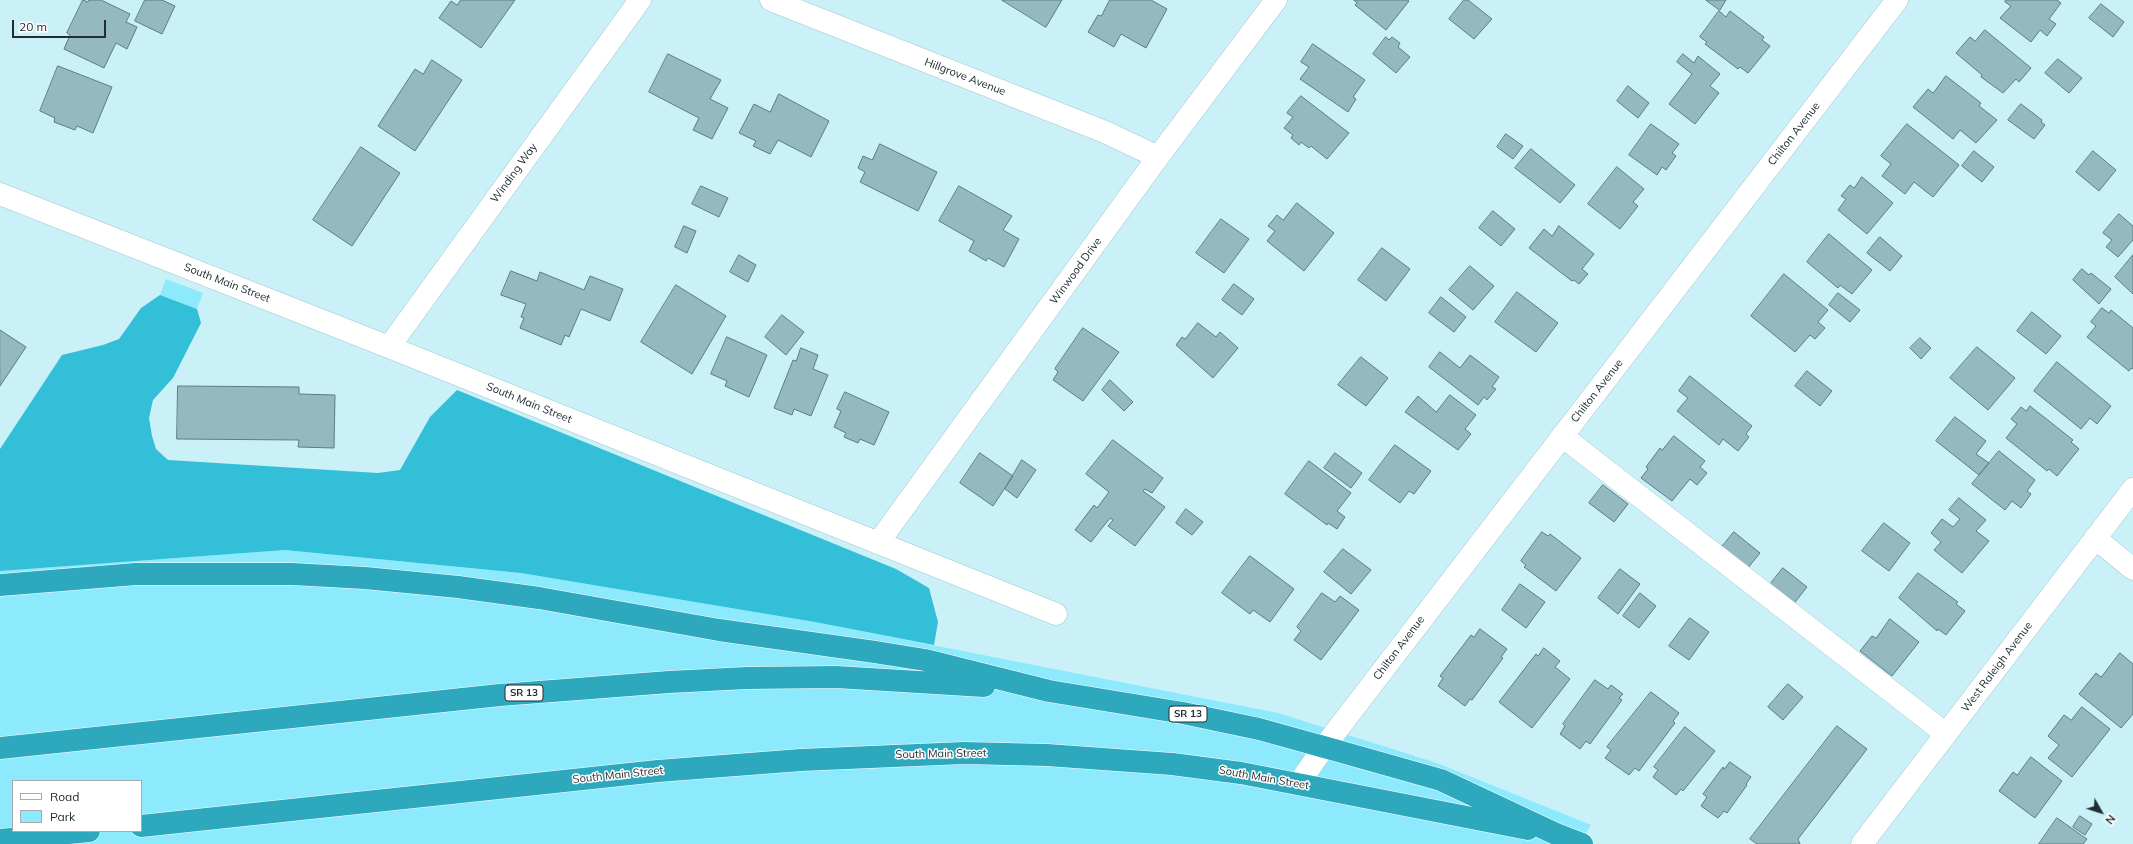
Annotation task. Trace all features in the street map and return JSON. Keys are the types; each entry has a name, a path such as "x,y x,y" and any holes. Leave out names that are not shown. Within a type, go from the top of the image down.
{"highway":[{"path":"0,585 136,574 221,573 365,578 451,586 539,598 804,643 925,660 1049,691"},
{"name":"SR 13","path":"0,748 500,695 669,682 747,678 836,677 908,680 1049,691"},
{"name":"South Main Street","path":"1049,691 1183,713 1258,729 1324,746 1441,780 1554,839"},
{"name":"South Main Street","path":"142,826 658,771 808,759 964,753 1047,755 1172,764 1242,773 1299,783 1582,844"},
{"path":"0,840 79,832"}],"street":[{"name":"Winding Way","path":"389,347 640,0"},
{"name":"Hillgrove Avenue","path":"771,0 1105,132 1158,157"},
{"name":"Winwood Drive","path":"878,543 1158,157 1276,0"},
{"name":"Chilton Avenue","path":"1299,783 1324,746 1897,0"},
{"name":"South Main Street","path":"0,194 389,347 1056,614"},
{"path":"1562,436 1946,734"},
{"name":"West Raleigh Avenue","path":"1862,844 2133,489"},
{"path":"2095,538 2133,569"}],"green space":[{"path":"166,279 203,293 197,309 160,295"},
{"path":"285,550 521,573 815,622 1278,713 1437,763 1591,825 1579,844 0,844 0,571"}],"shaded area":[{"path":"160,295 197,309 201,323 173,378 153,400 149,418 152,436 156,449 168,460 378,473 400,470 430,417 457,390 896,569 929,588 938,622 934,645 815,622 521,573 285,550 0,571 0,449 62,355 103,345 119,339 141,308"}],"building":[{"path":"83,0 88,2 89,0 101,0 130,14 126,22 137,27 127,49 116,43 104,68 64,49 70,35 67,33"},
{"path":"145,0 162,0 175,6 162,34 135,21"},
{"path":"461,0 515,0 481,48 439,18 451,1 457,5"},
{"path":"1002,0 1062,0 1046,27"},
{"path":"1110,0 1151,0 1167,9 1146,48 1121,34 1114,47 1088,32 1098,15 1101,16"},
{"path":"1354,0 1409,1 1386,30 1355,5 1357,3"},
{"path":"1464,0 1468,0 1492,19 1474,39 1449,19"},
{"path":"1706,0 1726,0 1720,10"},
{"path":"2006,0 2057,0 2061,3 2049,19 2056,24 2047,36 2040,30 2031,42 2000,18 2011,6 2005,2"},
{"path":"2101,4 2124,22 2113,37 2089,18"},
{"path":"1719,11 1726,17 1730,11 1764,37 1762,40 1770,46 1748,73 1740,67 1738,69 1705,44 1707,42 1700,37"},
{"path":"1985,30 2031,68 2019,82 2016,79 2003,93 1981,77 1982,75 1956,53 1970,37 1975,41"},
{"path":"1386,37 1389,40 1392,37 1400,43 1398,47 1410,57 1396,73 1373,54"},
{"path":"1313,44 1365,80 1353,97 1356,99 1348,112 1300,79 1309,67 1301,62"},
{"path":"668,54 721,80 710,99 728,108 712,139 693,130 699,118 649,92"},
{"path":"1683,54 1694,63 1698,56 1720,74 1710,86 1719,93 1695,124 1669,104 1692,74 1677,62"},
{"path":"2058,59 2082,78 2069,93 2045,73"},
{"path":"432,60 462,80 415,151 378,126 415,69 423,74"},
{"path":"58,66 112,87 93,133 77,126 75,130 54,122 55,118 40,111"},
{"path":"1946,76 1981,103 1979,106 1997,120 1976,143 1960,130 1953,139 1913,107 1928,89 1933,93"},
{"path":"1628,86 1649,103 1638,118 1617,101"},
{"path":"779,94 829,121 811,157 778,140 770,154 753,146 756,141 739,133 754,104 770,112"},
{"path":"1301,96 1349,133 1327,159 1311,146 1309,148 1301,142 1299,145 1291,138 1293,135 1284,128 1293,117 1287,113"},
{"path":"2021,104 2042,120 2041,122 2045,125 2034,139 2008,120"},
{"path":"1651,124 1679,144 1672,153 1676,156 1666,170 1662,167 1657,175 1629,155"},
{"path":"1907,124 1959,165 1933,197 1914,182 1905,194 1882,176 1891,164 1881,156"},
{"path":"1506,134 1523,146 1513,159 1497,147"},
{"path":"880,144 937,172 918,211 860,182 865,172 858,168 863,156 872,160"},
{"path":"361,147 400,173 352,246 313,220"},
{"path":"1531,149 1575,185 1560,203 1515,168"},
{"path":"1974,151 1994,167 1982,182 1962,166"},
{"path":"2093,151 2116,170 2099,191 2076,172"},
{"path":"1617,167 1644,189 1633,202 1638,206 1620,229 1588,204"},
{"path":"1862,177 1893,203 1867,234 1838,210 1846,199 1841,196 1850,185 1854,188"},
{"path":"701,186 728,198 719,217 692,204"},
{"path":"959,186 1012,216 1003,230 1019,239 1004,267 988,258 986,261 969,251 974,241 939,221"},
{"path":"1297,203 1334,233 1304,271 1267,241 1275,231 1268,226 1277,215 1283,220"},
{"path":"1493,211 1515,229 1501,246 1479,228"},
{"path":"2119,214 2133,226 2133,240 2118,257 2106,247 2112,240 2103,233"},
{"path":"1221,219 1249,239 1224,273 1196,253"},
{"path":"684,226 696,231 687,253 675,247"},
{"path":"1559,226 1594,254 1582,269 1588,274 1579,284 1574,280 1572,281 1529,248 1544,229 1552,236"},
{"path":"1829,234 1872,270 1852,294 1840,285 1838,288 1807,262"},
{"path":"1880,237 1902,256 1890,271 1867,253"},
{"path":"1382,248 1410,269 1386,301 1358,280"},
{"path":"739,255 756,265 748,282 730,272"},
{"path":"2133,255 2133,294 2115,277"},
{"path":"1470,266 1494,286 1473,310 1449,290"},
{"path":"2082,269 2089,275 2091,273 2111,289 2099,304 2073,280"},
{"path":"511,271 537,281 540,272 584,290 590,276 623,289 610,321 581,309 569,337 565,335 561,345 520,328 524,318 521,317 526,304 501,295"},
{"path":"1784,274 1828,310 1818,322 1825,328 1815,339 1810,335 1795,352 1751,316"},
{"path":"1234,284 1254,299 1242,315 1222,300"},
{"path":"676,285 726,316 692,374 641,342"},
{"path":"1517,292 1558,323 1536,352 1495,322"},
{"path":"1838,293 1860,310 1850,322 1829,305"},
{"path":"1441,297 1466,317 1454,332 1429,313"},
{"path":"2102,308 2109,313 2111,310 2133,328 2133,369 2131,368 2129,371 2087,337 2096,326 2091,322"},
{"path":"2032,312 2061,336 2046,354 2017,331"},
{"path":"782,315 804,332 786,355 765,337"},
{"path":"1198,323 1216,337 1220,332 1238,348 1213,378 1176,345 1182,337 1185,339"},
{"path":"1083,328 1119,352 1083,401 1053,380 1058,372 1055,369"},
{"path":"0,330 26,347 0,386"},
{"path":"727,337 767,355 749,397 725,386 727,381 711,374"},
{"path":"1920,338 1931,348 1921,359 1910,348"},
{"path":"1977,347 2015,378 1988,410 1950,378"},
{"path":"801,348 818,355 813,369 828,375 811,416 794,409 792,415 774,408 793,360 796,361"},
{"path":"1440,352 1460,368 1470,355 1499,377 1492,387 1496,389 1487,400 1484,397 1478,405 1429,367"},
{"path":"1361,357 1388,378 1366,406 1338,385"},
{"path":"2057,362 2111,406 2097,424 2090,418 2081,429 2034,391"},
{"path":"1807,371 1832,391 1820,406 1795,386"},
{"path":"1690,376 1752,426 1746,434 1749,437 1738,451 1723,439 1719,445 1677,411 1688,398 1679,391"},
{"path":"1110,380 1133,402 1124,411 1102,390"},
{"path":"178,386 299,387 299,394 335,395 334,448 298,447 299,440 177,439"},
{"path":"845,392 889,412 874,445 860,439 858,443 844,437 846,433 834,427 841,411 837,409"},
{"path":"1450,395 1476,415 1465,429 1471,434 1458,450 1405,412 1418,396 1436,412"},
{"path":"2030,406 2073,440 2071,442 2079,449 2057,476 2049,469 2047,471 2006,438 2017,424 2011,419 2021,407 2026,411"},
{"path":"1955,417 1986,441 1976,454 1989,463 1979,475 1936,441"},
{"path":"1674,436 1705,461 1700,467 1707,473 1697,485 1690,479 1672,501 1641,478 1648,469 1646,467 1660,448 1662,450"},
{"path":"1113,440 1163,478 1152,493 1145,489 1143,491 1165,507 1135,546 1108,526 1113,520 1110,518 1091,542 1075,530 1094,505 1097,508 1109,492 1086,474"},
{"path":"1395,445 1431,471 1414,494 1409,491 1400,503 1369,480"},
{"path":"1999,451 2035,480 2027,491 2031,494 2021,508 2012,501 2005,510 1972,484"},
{"path":"980,453 1013,476 993,506 960,483"},
{"path":"1335,453 1362,473 1351,488 1324,468"},
{"path":"1022,460 1036,470 1017,498 1005,489"},
{"path":"1309,461 1351,493 1337,511 1345,517 1337,529 1328,523 1327,525 1285,494"},
{"path":"1603,485 1628,504 1614,522 1589,503"},
{"path":"1959,498 1986,520 1976,531 1989,541 1962,573 1934,550 1941,542 1931,533 1942,519 1953,527 1960,519 1949,510"},
{"path":"1186,509 1203,522 1192,535 1176,523"},
{"path":"1884,523 1910,543 1889,571 1862,551"},
{"path":"1542,532 1548,536 1550,534 1581,558 1556,591 1524,567 1526,565 1521,561"},
{"path":"1734,532 1760,553 1747,569 1721,548"},
{"path":"1343,549 1371,570 1351,594 1324,572"},
{"path":"1250,556 1294,589 1270,622 1253,610 1250,614 1222,593"},
{"path":"1783,568 1807,587 1792,606 1768,587"},
{"path":"1620,569 1640,584 1618,614 1598,598"},
{"path":"1918,573 1958,602 1956,604 1965,611 1946,635 1938,629 1937,631 1899,598"},
{"path":"1520,584 1545,602 1526,628 1502,610"},
{"path":"1322,593 1335,602 1340,596 1359,610 1321,660 1294,640 1301,631 1297,627"},
{"path":"1640,593 1656,606 1639,628 1623,616"},
{"path":"1690,618 1709,632 1689,660 1669,646"},
{"path":"1890,619 1919,642 1892,676 1860,651 1872,636 1876,638"},
{"path":"1480,629 1507,649 1501,657 1503,658 1472,700 1470,699 1465,706 1438,686 1443,678 1440,676 1471,635 1474,637"},
{"path":"1544,648 1560,661 1555,667 1570,679 1532,728 1499,702 1536,654 1538,656"},
{"path":"2120,653 2133,664 2133,714 2121,728 2079,694 2096,673 2101,677"},
{"path":"1595,680 1608,689 1611,685 1623,694 1619,698 1622,700 1590,744 1586,741 1580,749 1560,734 1565,726 1563,724"},
{"path":"1788,684 1803,697 1783,720 1768,707"},
{"path":"1651,692 1679,713 1673,721 1675,723 1639,771 1635,768 1629,775 1605,758 1611,750 1607,747"},
{"path":"2082,707 2110,729 2072,777 2048,758 2059,745 2048,736 2064,715 2071,720"},
{"path":"1837,726 1867,749 1798,839 1800,844 1757,844 1750,839"},
{"path":"1685,727 1715,751 1683,791 1681,789 1676,795 1653,777 1658,770 1654,767"},
{"path":"2031,757 2062,781 2035,818 1999,791 2013,772 2017,775"},
{"path":"1730,762 1751,777 1727,813 1724,811 1718,818 1701,806 1707,797 1703,794 1723,767 1724,769"},
{"path":"2080,816 2092,824 2085,835 2073,827"},
{"path":"2057,818 2087,839 2083,844 2039,844"}]}
